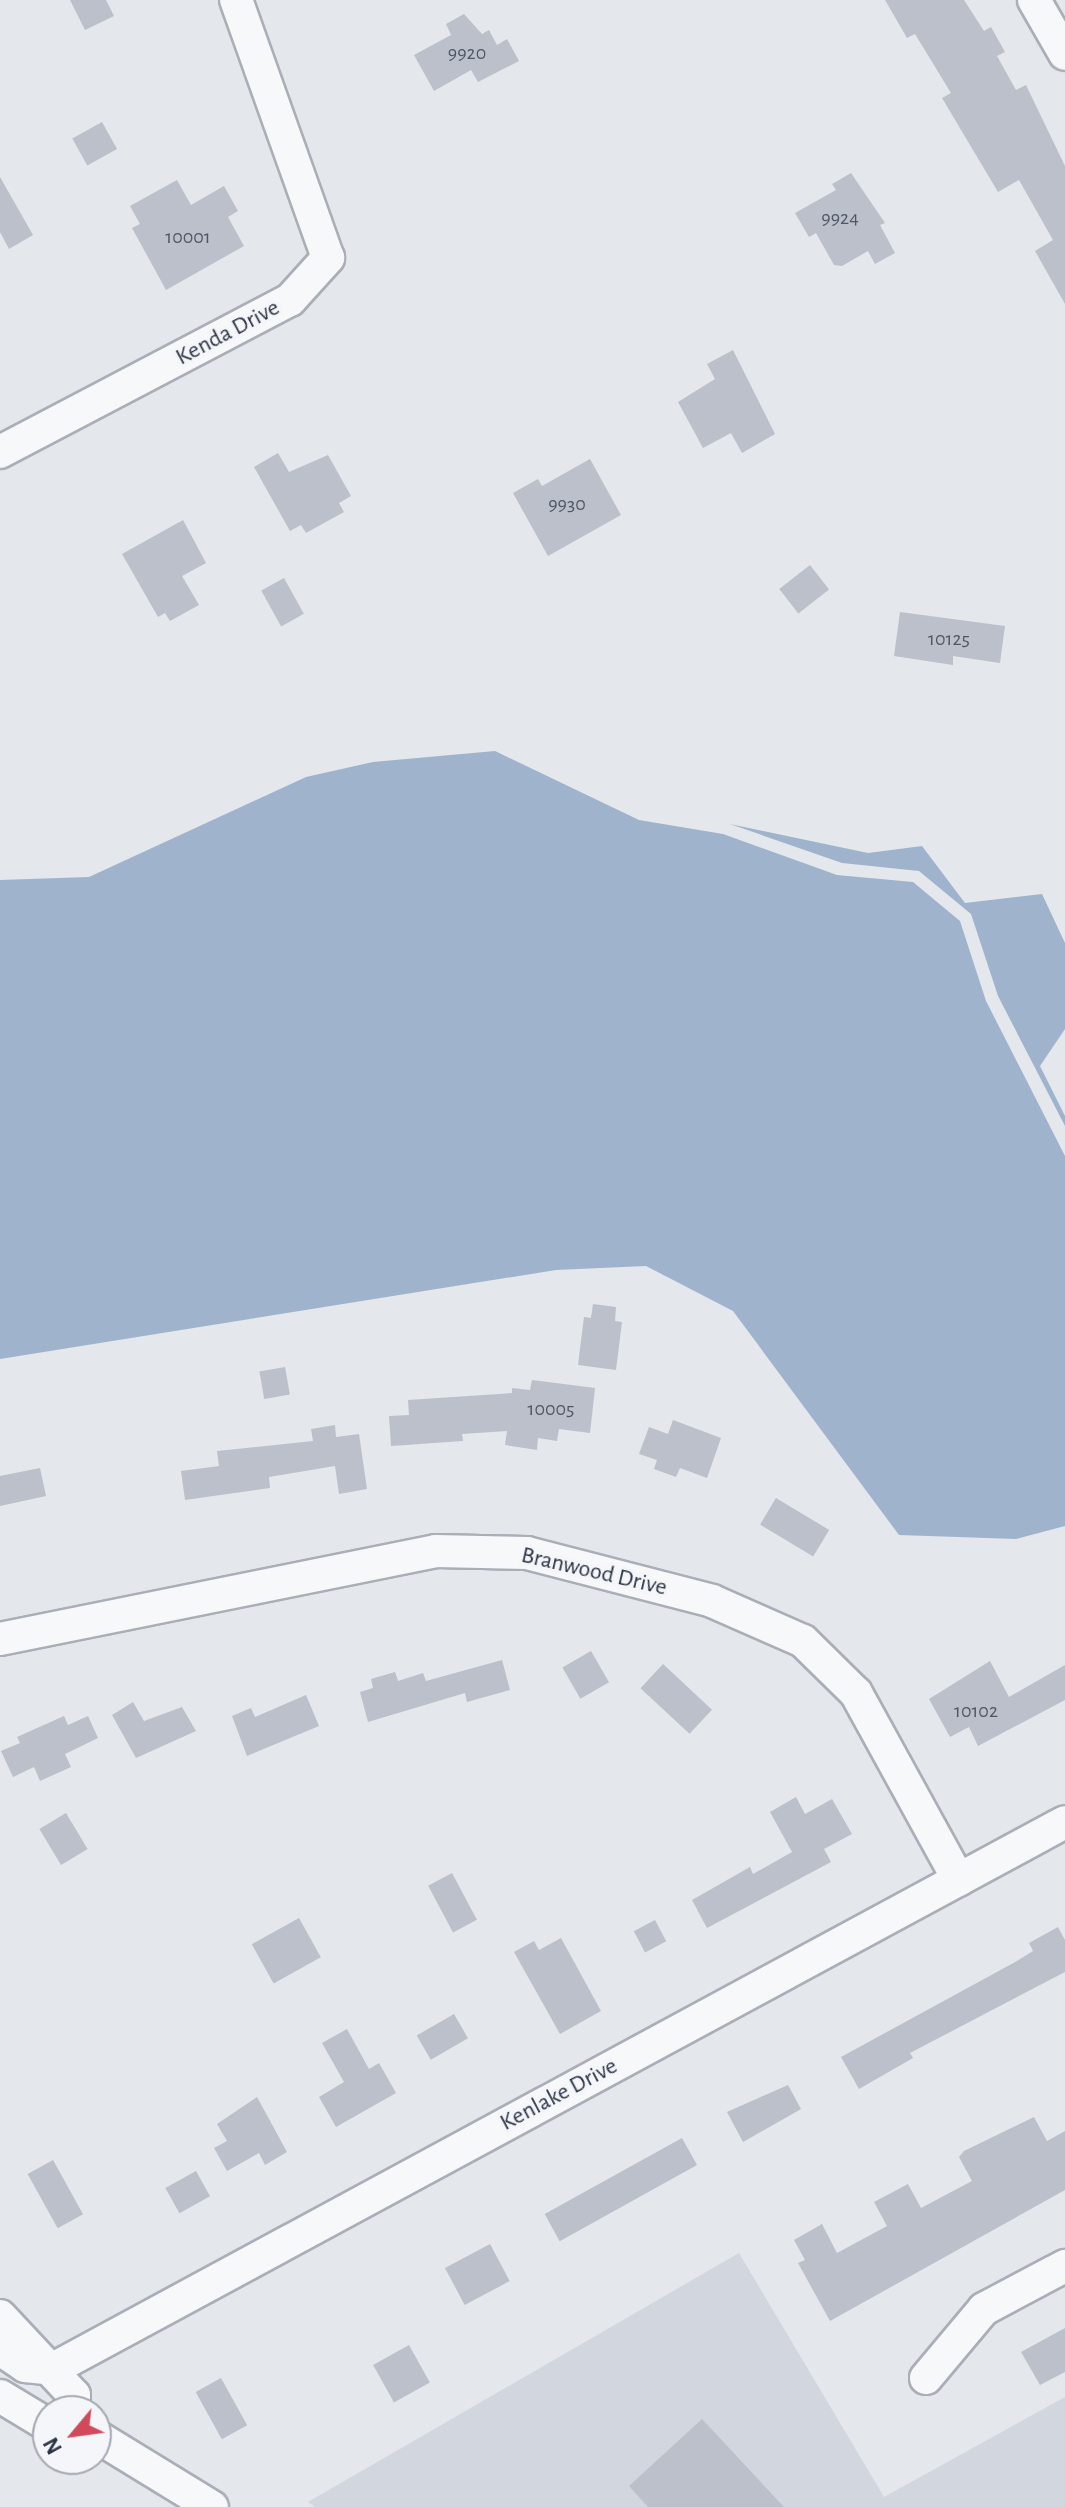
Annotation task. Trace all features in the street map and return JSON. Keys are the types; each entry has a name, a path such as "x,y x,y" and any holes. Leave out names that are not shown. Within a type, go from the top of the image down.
{"street":[{"name":"Kenda Drive","path":"0,452 290,300 328,258 236,0"},
{"path":"1034,0 1065,54"},
{"name":"Branwood Drive","path":"0,1639 436,1551 527,1553 712,1601 803,1641 856,1693 959,1880"},
{"name":"Kenlake Drive","path":"53,2369 1065,1822"},
{"path":"926,2378 984,2309 1065,2266"},
{"path":"0,2316 53,2369 74,2395"},
{"path":"0,2349 25,2366 53,2369"},
{"path":"0,2396 32,2415"},
{"path":"112,2446 212,2507"}],"shaded area":[{"path":"739,2253 884,2497 1065,2397 1065,2507 315,2507 308,2502"}],"water":[{"path":"495,751 639,820 723,834 837,875 913,882 960,921 986,1001 1065,1156 1065,1526 1016,1539 899,1535 733,1311 646,1266 556,1270 0,1359 0,880 89,877 306,777 373,762"},
{"path":"730,824 868,853 922,846 965,903 1042,894 1065,943 1065,1029 1040,1066 1065,1116 1065,1126 998,996 971,914 919,871 842,863"}],"building":[{"path":"70,0 106,0 114,16 85,30"},
{"path":"885,0 964,0 984,31 991,27 1005,52 997,56 1016,90 1026,85 1065,166 1065,304 1035,251 1053,240 1019,180 998,192 942,98 951,93 915,34 907,38"},
{"path":"464,14 482,34 489,30 497,45 507,39 519,61 478,82 471,70 434,91 414,55 451,35 446,24"},
{"path":"102,122 117,149 87,166 72,138"},
{"path":"851,173 885,223 880,225 895,253 875,264 868,251 842,266 834,265 816,233 809,237 795,213 836,190 832,184"},
{"path":"0,177 33,235 9,249 0,232"},
{"path":"177,180 191,205 224,186 238,211 228,217 244,246 166,290 132,228 140,224 130,206"},
{"path":"733,350 775,434 742,453 731,433 703,448 678,402 715,379 707,364"},
{"path":"278,453 289,472 328,455 351,496 339,503 344,512 306,533 301,525 290,531 254,467"},
{"path":"590,459 621,515 548,556 513,493 538,479 542,486"},
{"path":"183,520 206,563 182,576 199,605 170,621 165,613 158,617 122,554"},
{"path":"810,565 829,589 798,613 779,589"},
{"path":"284,578 304,614 281,626 261,591"},
{"path":"900,612 1005,626 1000,663 953,656 953,665 894,656"},
{"path":"593,1304 616,1307 615,1321 622,1322 616,1370 578,1365 584,1317 591,1318"},
{"path":"285,1367 290,1395 264,1399 259,1372"},
{"path":"532,1380 595,1388 590,1433 559,1429 557,1441 538,1438 537,1450 505,1445 507,1431 462,1434 463,1441 391,1446 389,1416 409,1415 408,1400 512,1393 512,1388 530,1390"},
{"path":"673,1420 721,1438 707,1478 680,1468 676,1477 654,1469 657,1460 639,1454 649,1427 668,1434"},
{"path":"335,1425 336,1437 359,1434 367,1489 339,1494 335,1466 269,1477 270,1488 185,1500 181,1471 219,1466 217,1451 313,1441 311,1429"},
{"path":"40,1468 46,1496 0,1506 0,1476"},
{"path":"776,1498 829,1530 813,1557 760,1525"},
{"path":"591,1651 609,1682 580,1699 562,1667"},
{"path":"502,1660 510,1690 467,1702 465,1693 368,1722 360,1692 373,1688 371,1679 395,1672 398,1681 423,1673 426,1681"},
{"path":"990,1661 1009,1697 1065,1665 1065,1700 978,1746 969,1727 950,1737 929,1699"},
{"path":"663,1664 712,1710 689,1734 640,1688"},
{"path":"306,1695 319,1726 247,1756 232,1716 251,1708 255,1717"},
{"path":"133,1702 144,1721 182,1707 196,1731 136,1758 112,1715"},
{"path":"64,1716 68,1725 88,1716 98,1738 65,1754 71,1767 40,1781 34,1767 13,1777 1,1751 20,1743 17,1737"},
{"path":"796,1797 805,1814 832,1799 852,1834 824,1849 831,1862 707,1928 692,1900 750,1867 753,1874 792,1852 770,1812"},
{"path":"66,1813 88,1849 61,1865 39,1829"},
{"path":"452,1873 477,1920 453,1932 428,1886"},
{"path":"299,1918 321,1957 274,1984 252,1944"},
{"path":"655,1920 666,1941 645,1952 634,1931"},
{"path":"1058,1927 1065,1940 1065,1972 910,2053 913,2058 859,2089 841,2057 1017,1961 1033,1951 1029,1943"},
{"path":"561,1938 601,2011 560,2034 514,1952 534,1941 539,1950"},
{"path":"454,2014 468,2038 431,2060 417,2036"},
{"path":"347,2029 369,2069 379,2063 396,2093 336,2127 319,2097 344,2082 322,2043"},
{"path":"788,2085 801,2109 743,2142 727,2112"},
{"path":"257,2097 287,2152 265,2165 259,2153 227,2171 214,2148 227,2141 217,2124"},
{"path":"1034,2117 1047,2141 1065,2131 1065,2190 830,2321 798,2263 805,2260 794,2240 822,2224 837,2253 887,2226 874,2202 908,2184 921,2208 972,2181 959,2157 964,2151"},
{"path":"682,2138 697,2165 560,2241 545,2214"},
{"path":"53,2160 83,2214 58,2228 28,2174"},
{"path":"196,2171 210,2196 179,2213 165,2188"},
{"path":"490,2244 510,2281 465,2305 445,2268"},
{"path":"1065,2328 1065,2372 1040,2385 1021,2352"},
{"path":"409,2345 430,2383 394,2402 373,2365"},
{"path":"221,2378 247,2425 222,2439 196,2392"},
{"path":"702,2419 784,2507 648,2507 629,2486"}]}
